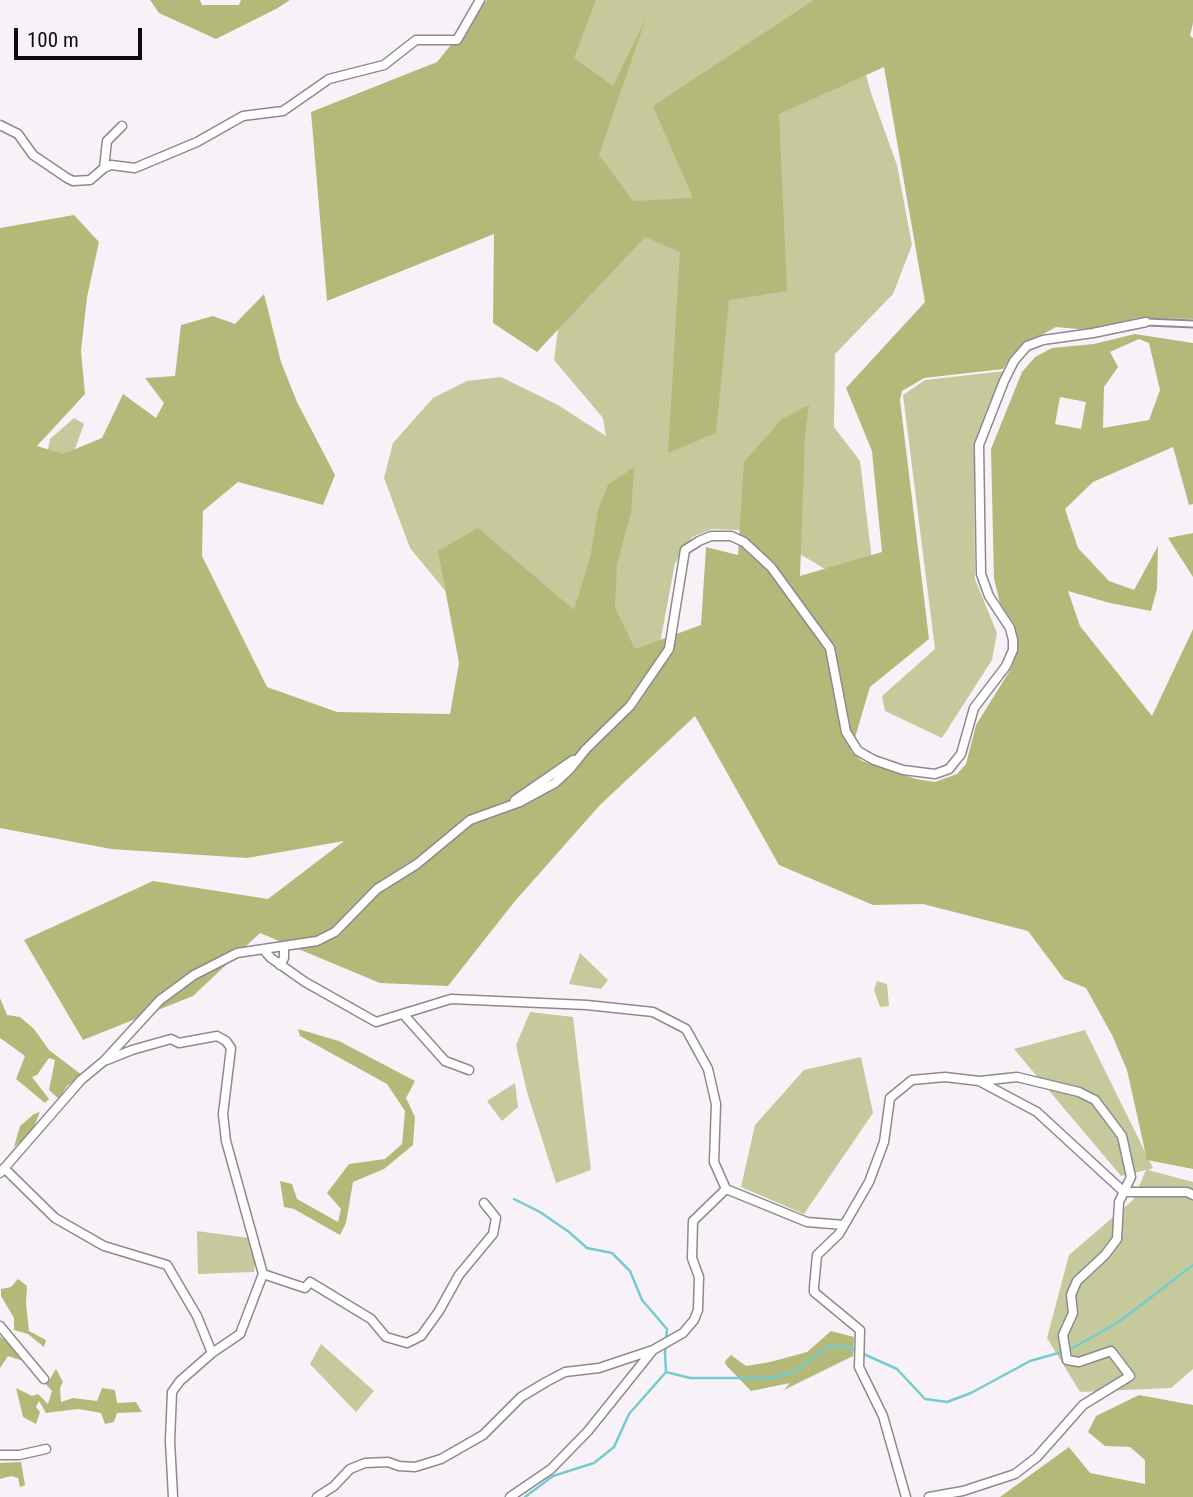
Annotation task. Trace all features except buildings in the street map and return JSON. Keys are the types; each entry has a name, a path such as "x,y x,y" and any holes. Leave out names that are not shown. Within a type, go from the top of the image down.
{"street":[{"path":"0,125 18,134 33,155 73,181 90,180 111,165 135,168 142,166 197,142 243,116 283,111 329,79 384,65 416,40 457,40 481,0"},
{"path":"104,168 107,141 121,126"},
{"path":"212,1353 197,1316 167,1265 104,1246 55,1218 2,1170 81,1080 104,1061 160,1000 194,975 237,953 317,941 335,932 377,889 417,864 470,820 504,808 583,753 630,706 669,649 685,550 711,536 731,536 744,542 771,567 828,644 834,661 845,728 854,747 874,761 903,770 935,774 949,769 961,754 974,708 1006,666 1013,650 1010,628 989,596 981,574 979,444 1003,381 1014,361 1027,346 1044,340 1146,322 1193,324"},
{"path":"280,965 284,958 284,946"},
{"path":"263,949 280,965 376,1022 451,999 587,1005 653,1012 686,1029 708,1069 716,1104 714,1162 726,1189 807,1222 844,1225"},
{"path":"404,1015 445,1061 469,1070"},
{"path":"104,1061 171,1039 179,1043 216,1036 226,1041 231,1048 223,1114 226,1141 263,1274 240,1334 212,1353 180,1381 172,1392 170,1441 173,1497"},
{"path":"906,1497 884,1416 859,1367 860,1330 814,1292 817,1255 839,1234 869,1182 884,1142 890,1098 912,1080 945,1077 979,1081 1017,1077 1079,1092 1096,1100 1122,1136 1131,1177 1117,1210 1117,1239 1105,1255 1077,1281 1072,1295 1073,1312 1063,1335 1067,1360 1079,1362 1111,1351 1130,1376 1083,1405 1037,1457 1015,1475 963,1491 929,1497"},
{"path":"979,1081 1037,1112 1124,1192 1187,1192 1193,1195"},
{"path":"317,1497 334,1486 350,1469 365,1463 387,1462 415,1467 441,1460 483,1435 521,1397 565,1372 599,1368 653,1350 683,1333 694,1320 698,1310 699,1277 692,1258 693,1222 726,1189"},
{"path":"263,1274 304,1288 310,1282 371,1320 386,1337 407,1343 421,1336 459,1275 493,1234 496,1219 484,1203"},
{"path":"0,1326 44,1379"},
{"path":"510,1497 551,1469 588,1431 653,1350"},
{"path":"0,1455 19,1455 46,1449"}],"green space":[{"path":"150,0 200,0 202,5 239,5 241,0 290,0 216,39 159,13"},
{"path":"487,0 596,0 574,58 613,86 646,18 599,155 633,201 693,198 653,106 814,0 1193,0 1190,36 1193,38 1193,319 1137,318 1090,330 1056,327 1027,343 1012,355 1003,369 924,378 902,391 900,400 929,639 870,687 851,751 862,761 916,779 935,782 957,774 966,764 976,725 1012,667 1018,644 1014,624 1000,603 994,579 991,449 1022,372 1035,357 1052,348 1094,344 1135,334 1193,343 1193,504 1189,505 1173,447 1093,482 1065,509 1078,548 1109,581 1134,590 1158,546 1157,589 1151,611 1068,591 1080,626 1152,716 1193,629 1193,1169 1147,1160 1127,1070 1112,1035 1086,988 1064,979 1028,931 923,904 873,905 779,865 695,716 600,805 515,901 448,986 380,983 260,933 193,996 83,1040 24,940 153,881 268,899 344,841 247,858 111,849 0,828 0,228 74,215 99,242 87,297 81,351 85,394 37,446 63,454 102,438 123,394 156,418 164,403 145,378 175,376 181,325 213,316 235,324 264,294 281,362 297,402 335,475 323,505 238,482 203,511 202,556 267,687 337,712 450,714 459,663 438,551 478,528 574,610 590,558 598,510 608,485 634,467 631,512 617,564 615,608 635,649 701,625 706,547 738,555 744,462 782,419 809,405 805,436 800,576 882,552 872,451 846,388 925,302 884,67 779,114 787,291 729,300 716,433 668,453 680,252 645,237 537,352 493,323 494,234 327,301 311,112 437,62","holes":["1139,339 1149,343 1160,390 1149,420 1103,428 1104,387 1118,367 1110,352","1060,397 1086,402 1081,429 1055,424"]},
{"path":"553,0 845,0 871,93 897,165 912,245 893,294 835,354 834,427 860,461 874,577 859,589 781,543 741,530 712,529 692,537 675,563 654,662 485,639 410,548 384,478 393,443 433,398 467,381 501,377 558,405 606,436 603,418 554,360 560,315"},
{"path":"1005,371 978,442 974,470 975,579 997,633 992,660 942,738 885,711 882,696 935,649 903,395 925,380"},
{"path":"74,418 84,424 71,460 43,473 50,439"},
{"path":"1193,533 1193,577 1168,538"},
{"path":"580,953 608,980 601,989 569,984"},
{"path":"877,981 887,984 889,1006 880,1007 874,990"},
{"path":"0,998 7,1015 20,1017 34,1029 49,1050 82,1075 67,1086 59,1099 49,1090 55,1060 49,1058 37,1075 32,1077 49,1099 45,1103 16,1079 25,1056 0,1038"},
{"path":"530,1012 573,1017 591,1170 556,1183 527,1092 516,1045"},
{"path":"298,1029 339,1041 415,1081 406,1098 415,1117 413,1145 384,1169 353,1182 346,1223 340,1235 294,1209 284,1207 280,1181 292,1184 297,1199 338,1222 341,1209 327,1193 349,1164 385,1159 402,1144 405,1111 387,1084 300,1036"},
{"path":"1085,1030 1153,1168 1148,1170 1193,1182 1193,1369 1171,1388 1080,1392 1047,1338 1069,1255 1133,1200 1146,1170 1121,1176 1014,1049"},
{"path":"861,1057 873,1113 804,1214 741,1187 755,1125 804,1070"},
{"path":"515,1083 518,1107 502,1121 487,1101"},
{"path":"40,1112 31,1134 14,1147 20,1126"},
{"path":"197,1231 249,1238 256,1255 254,1272 198,1274"},
{"path":"18,1279 27,1286 29,1331 46,1340 44,1347 28,1334 14,1330 14,1318 1,1296 1,1289 11,1287"},
{"path":"831,1331 854,1337 853,1356 784,1390 790,1383 751,1391 726,1365 725,1361 731,1355 746,1366 807,1352"},
{"path":"0,1336 3,1339 5,1337 23,1361 8,1356 0,1368"},
{"path":"321,1344 374,1391 356,1412 310,1364"},
{"path":"31,1368 47,1377 48,1382 56,1369 63,1382 60,1388 61,1402 73,1398 97,1401 102,1388 115,1390 117,1403 136,1402 142,1412 117,1413 114,1422 105,1424 101,1413 78,1409 46,1413 39,1401 36,1407 40,1412 36,1424 23,1417 16,1388 32,1396 38,1394 48,1404 52,1391"},
{"path":"1139,1395 1193,1405 1193,1497 1000,1497 1069,1447 1090,1473 1145,1484 1145,1460 1130,1447 1105,1446 1088,1432 1096,1416"},
{"path":"21,1462 25,1485 20,1487 18,1478 11,1476 0,1479 0,1463"}],"waterway":[{"path":"514,1199 540,1212 587,1248 612,1253 630,1271 642,1300 667,1329 666,1372 629,1414 614,1447 594,1463 553,1476 525,1497"},
{"path":"666,1372 690,1378 770,1378 792,1373 829,1346 848,1347 897,1369 925,1399 947,1402 971,1393 1030,1361 1069,1350 1096,1335 1120,1321 1193,1265"}]}
